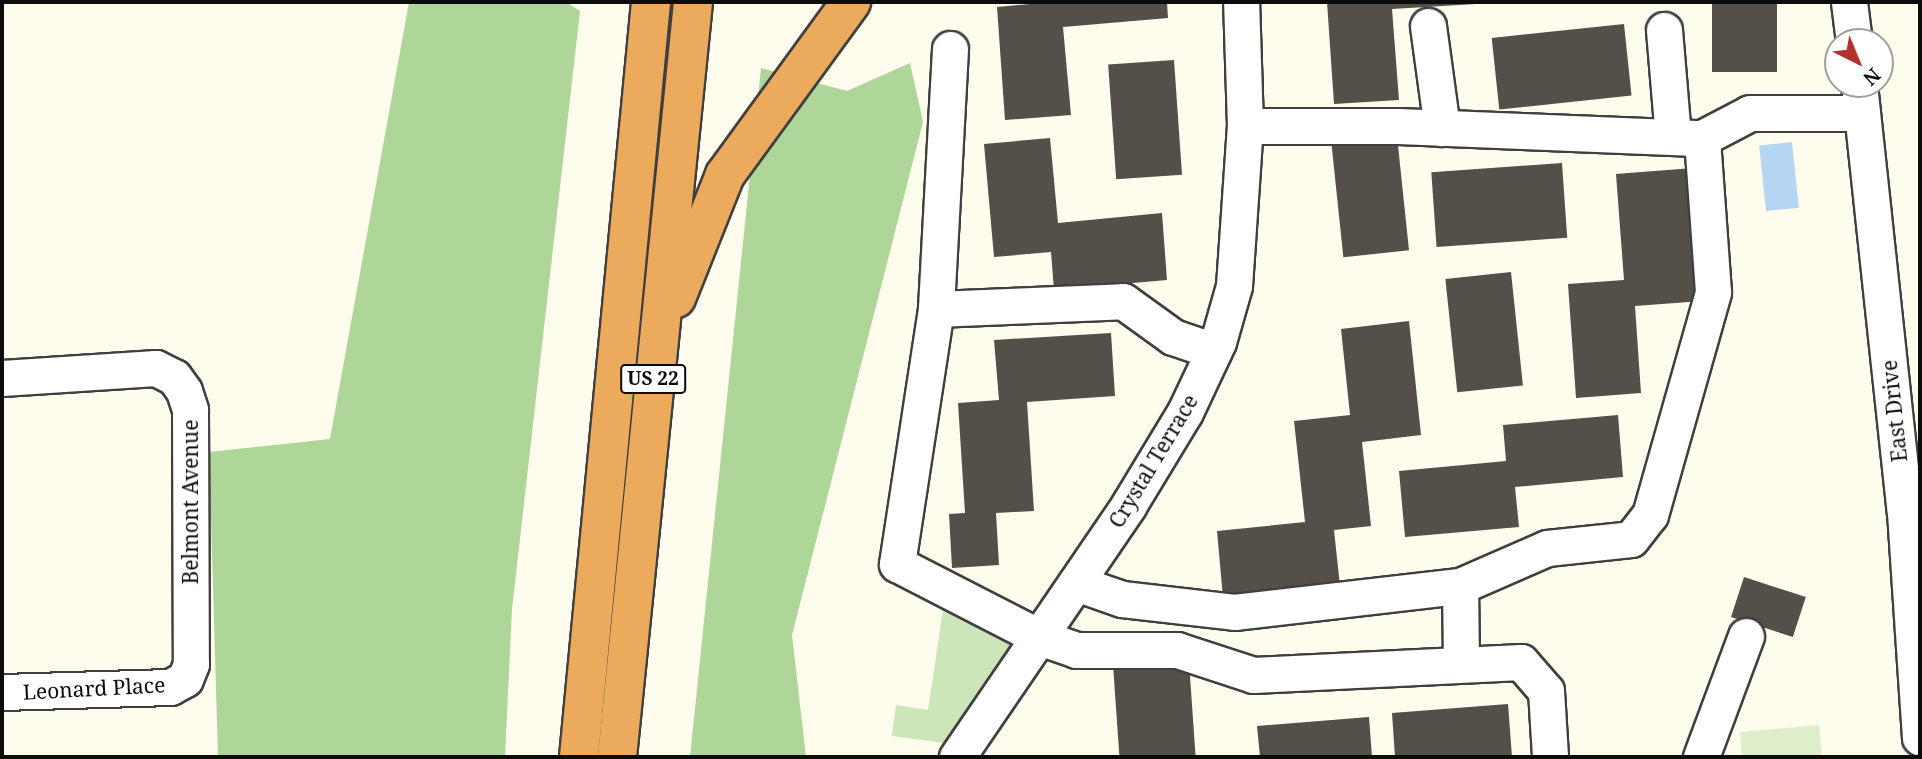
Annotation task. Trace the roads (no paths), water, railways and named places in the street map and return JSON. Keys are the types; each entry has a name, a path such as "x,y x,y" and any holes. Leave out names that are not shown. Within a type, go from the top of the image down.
{"highway":[{"name":"US 22","path":"579,757 651,2"},
{"name":"US 22","path":"617,757 655,356 693,2"},
{"path":"655,356 725,175 851,4"}],"street":[{"name":"Crystal Terrace","path":"957,757 1076,583 1185,412 1214,351 1234,286 1245,126 1241,2"},
{"path":"1849,2 1852,28"},
{"path":"1429,26 1442,128"},
{"path":"1076,583 1122,599 1234,612 1460,586 1547,548 1630,539 1650,515 1713,292 1688,138 1664,30"},
{"path":"950,49 936,309 897,564 1039,637 1076,650 1177,650 1253,675 1521,662 1546,691 1550,757"},
{"path":"1245,126 1442,128 1688,138 1750,113 1860,99"},
{"name":"East Drive","path":"1860,99 1905,512 1920,738"},
{"path":"936,309 1123,302 1172,338 1214,351"},
{"name":"Belmont Avenue","path":"2,378 156,368 174,377 184,391 190,410 191,664 185,678"},
{"path":"1460,586 1461,664"},
{"path":"1701,757 1746,636"},
{"name":"Leonard Place","path":"2,692 170,687 185,678"}],"water":[{"path":"1792,142 1799,208 1766,211 1759,145"}]}
